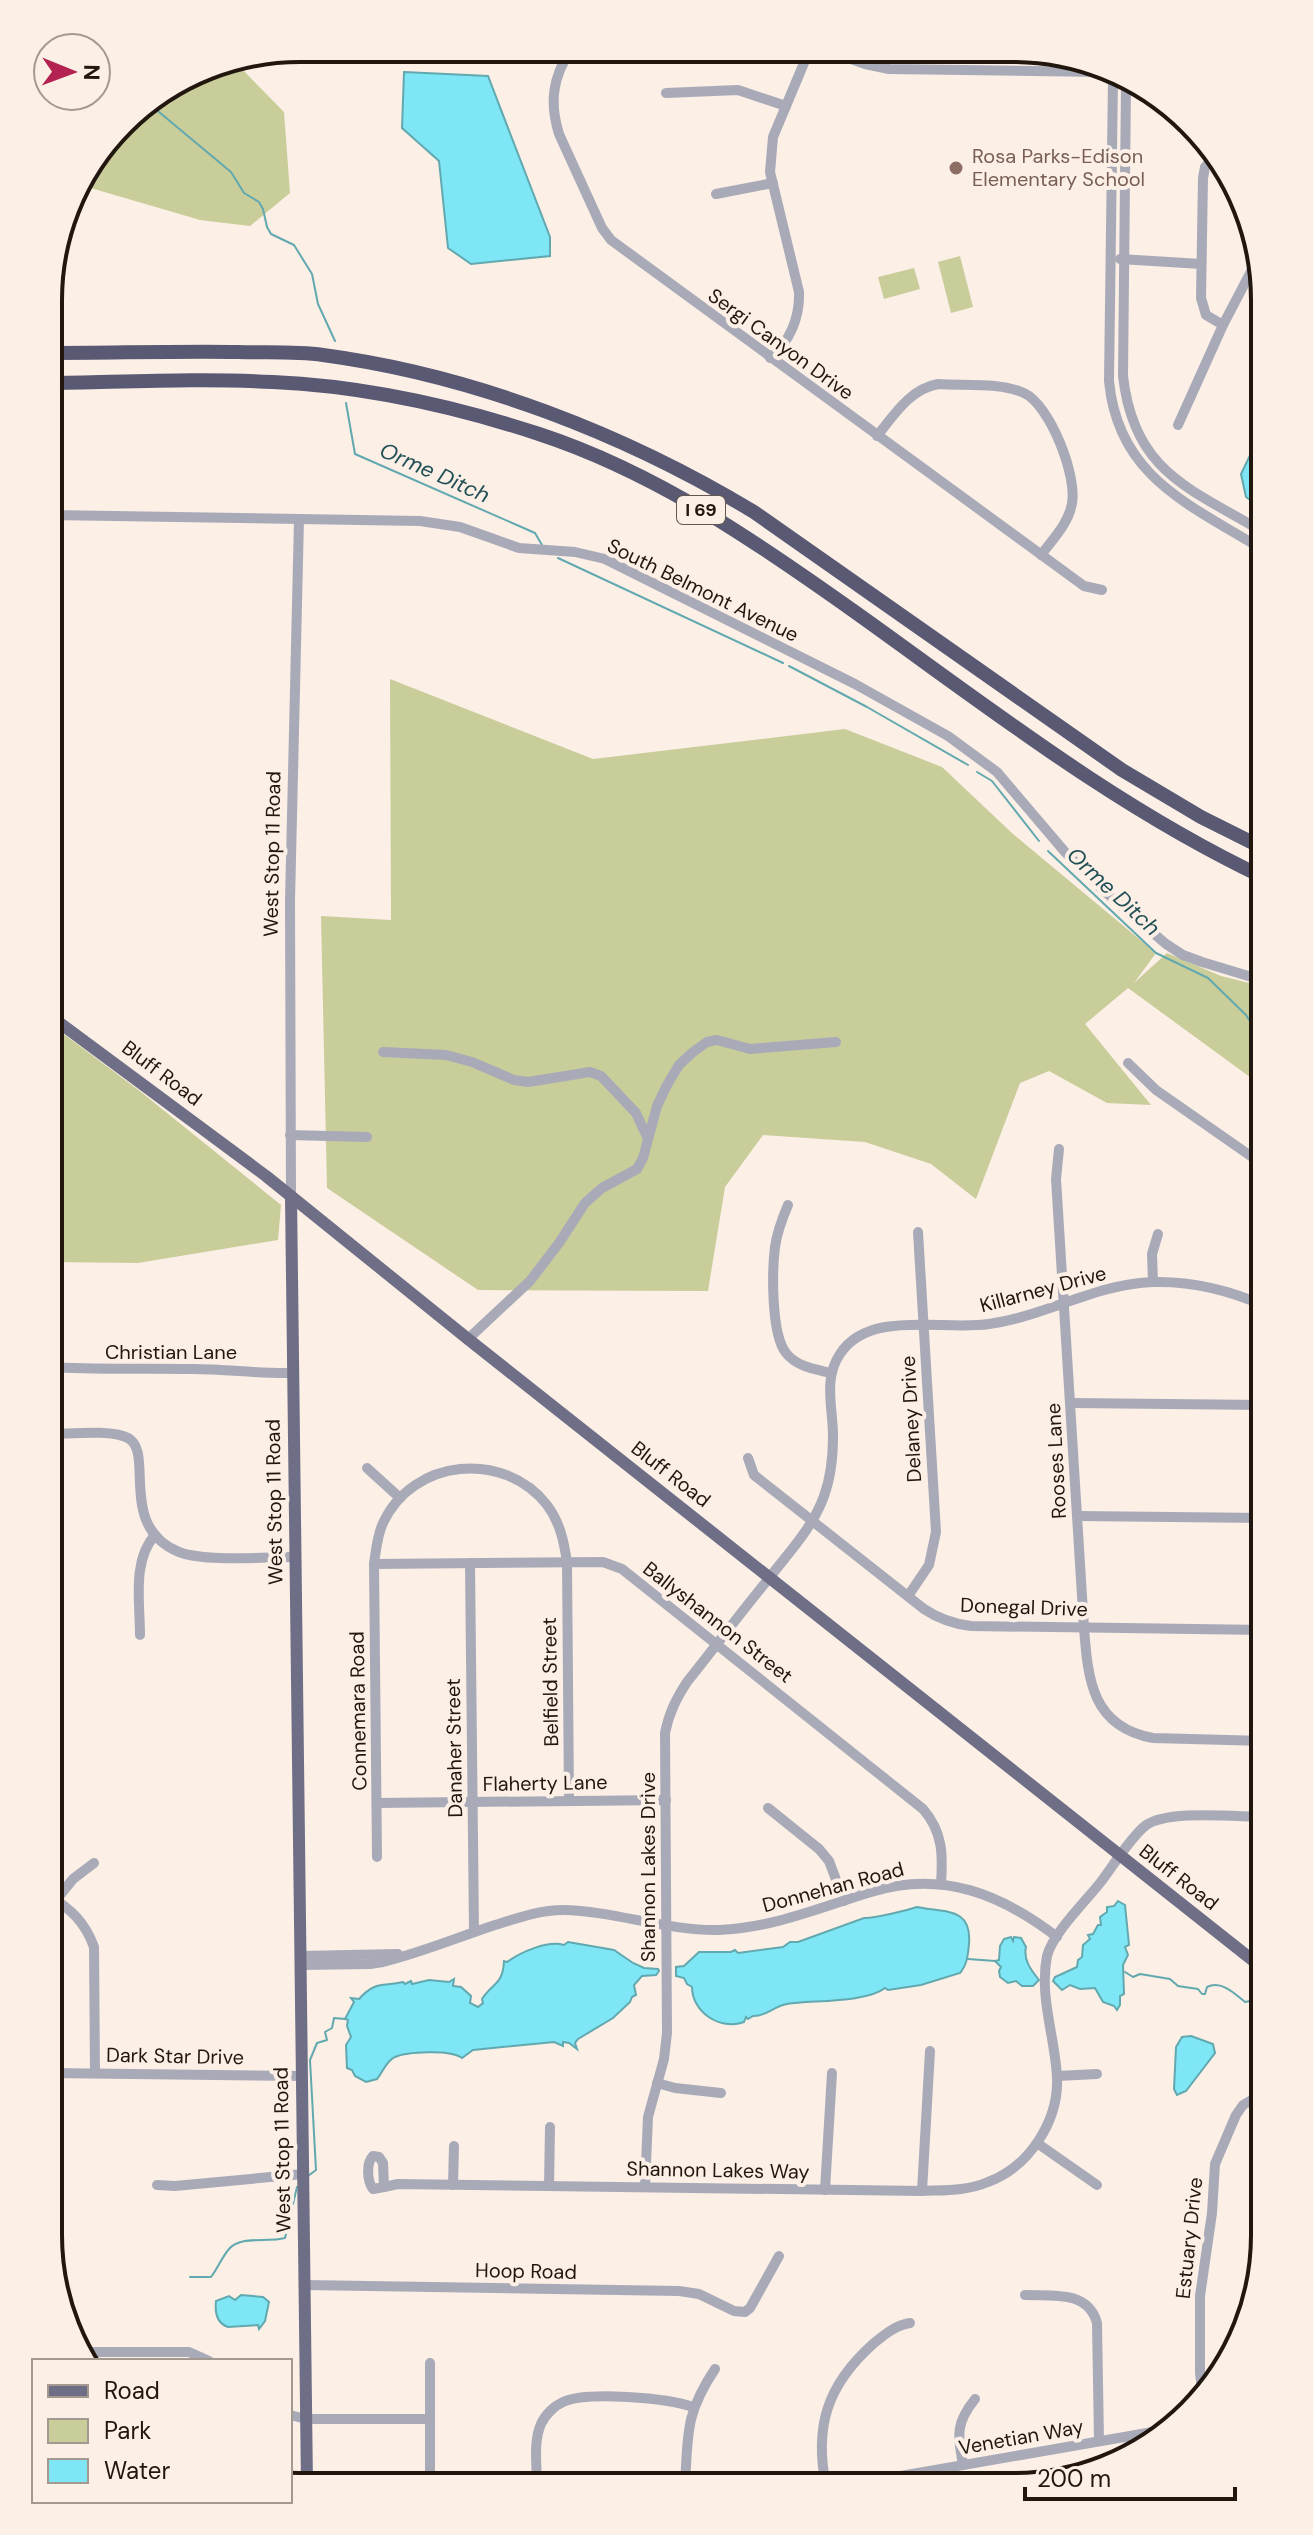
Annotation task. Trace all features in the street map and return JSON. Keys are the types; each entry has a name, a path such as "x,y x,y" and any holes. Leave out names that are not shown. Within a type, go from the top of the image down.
{"highway":[{"name":"I 69","path":"62,353 322,355 427,375 601,434 702,481 754,512 1122,770 1188,810 1251,842"},
{"name":"I 69","path":"62,383 248,381 302,384 430,405 541,435 643,478 755,542 1094,781 1165,825 1251,870"}],"main road":[{"name":"Bluff Road","path":"62,1025 266,1176 1250,1958"},
{"name":"West Stop 11 Road","path":"291,1196 307,2473"},
{"path":"291,1230 303,1219 319,1219"}],"street":[{"name":"Sergi Canyon Drive","path":"563,62 553,89 554,118 602,228 620,249 1084,586 1102,590"},
{"path":"770,358 777,353 795,325 800,307 770,172 773,137 804,62"},
{"path":"859,62 889,69 1078,72"},
{"path":"1113,85 1111,399 1127,446 1144,469 1166,489 1251,542"},
{"path":"666,93 738,90 786,106"},
{"path":"1126,91 1123,376 1130,415 1139,438 1173,478 1251,525"},
{"path":"1208,165 1203,178 1203,307 1206,315 1223,325"},
{"path":"716,194 773,183"},
{"path":"1111,258 1201,264"},
{"path":"1178,425 1249,275"},
{"path":"877,436 898,409 928,386 1007,388 1035,399 1045,412 1069,467 1074,490 1068,517 1041,555"},
{"name":"South Belmont Avenue","path":"62,515 433,522 462,528 519,548 579,552 614,563 855,684 929,725 1002,776 1065,852 1166,944 1189,957 1251,976"},
{"name":"West Stop 11 Road","path":"291,1196 290,901 299,519"},
{"path":"468,1339 530,1281 585,1203 602,1188 637,1169 667,1085 679,1065 707,1042 717,1040 750,1049 836,1042"},
{"path":"383,1052 446,1055 472,1062 514,1080 528,1082 590,1072 601,1076 636,1113 647,1137"},
{"path":"1128,1063 1156,1090 1251,1156"},
{"path":"290,1135 367,1137"},
{"name":"Rooses Lane","path":"1059,1149 1056,1179 1084,1628 1088,1671 1094,1693 1101,1707 1123,1728 1137,1735 1250,1741"},
{"path":"266,1176 283,1172 290,1161"},
{"path":"769,1577 803,1536 824,1496 831,1468 833,1435 831,1373 796,1362 779,1342 774,1326 774,1251 788,1205"},
{"name":"Delaney Drive","path":"908,1596 929,1565 936,1532 918,1232"},
{"path":"1153,1282 1152,1254 1158,1234"},
{"name":"Killarney Drive","path":"831,1373 841,1353 854,1339 865,1332 888,1326 988,1324 1065,1305 1100,1290 1153,1282 1215,1288 1250,1301"},
{"name":"Christian Lane","path":"62,1368 292,1373"},
{"path":"1071,1403 1250,1405"},
{"path":"62,1434 136,1437 141,1508 155,1535 179,1552 199,1556 294,1557"},
{"name":"Donegal Drive","path":"748,1458 754,1475 934,1616 959,1624 1250,1630"},
{"name":"Belfield Street","path":"400,1498 420,1481 445,1471 475,1467 501,1472 528,1487 547,1505 560,1529 567,1562 569,1801"},
{"path":"367,1468 400,1498"},
{"name":"Connemara Road","path":"377,1857 374,1564 377,1538 400,1498"},
{"path":"1078,1516 1250,1518"},
{"path":"140,1635 141,1564 144,1551 155,1535"},
{"name":"Ballyshannon Street","path":"374,1564 603,1562 622,1569 923,1809 932,1819 942,1840 941,1884"},
{"name":"Danaher Street","path":"470,1563 474,1932"},
{"name":"Shannon Lakes Drive","path":"645,2187 646,2133 667,2033 665,1733 668,1717 687,1682 769,1577"},
{"name":"Flaherty Lane","path":"377,1803 666,1800"},
{"path":"768,1808 819,1849 829,1861 844,1901"},
{"path":"1097,2185 1037,2143 1054,2105 1057,2076 1045,2001 1047,1959 1057,1937 1133,1838 1153,1820 1175,1816 1250,1817"},
{"path":"62,1889 94,1863"},
{"name":"Donnehan Road","path":"301,1960 370,1964 420,1951 529,1914 561,1910 666,1927 718,1930 755,1926 790,1919 894,1886 941,1884 1002,1900 1057,1937"},
{"path":"62,1905 79,1918 94,1947 95,2073"},
{"path":"922,2191 930,2051"},
{"name":"Dark Star Drive","path":"62,2073 301,2076"},
{"path":"825,2190 832,2073"},
{"path":"1057,2076 1097,2074"},
{"path":"657,2083 721,2093"},
{"name":"Estuary Drive","path":"1201,2381 1200,2296 1212,2213 1215,2164 1236,2115 1250,2101"},
{"path":"549,2186 550,2127"},
{"name":"Shannon Lakes Way","path":"384,2187 398,2184 962,2190 988,2183 1018,2164 1037,2143"},
{"path":"453,2185 454,2146"},
{"path":"157,2185 303,2174"},
{"name":"Hoop Road","path":"305,2285 679,2291 699,2294 734,2311 743,2312 750,2308 779,2256"},
{"path":"1025,2295 1077,2299 1087,2304 1094,2313 1097,2323 1099,2441"},
{"path":"824,2473 821,2452 823,2423 839,2381 854,2360 889,2330 910,2323"},
{"path":"93,2352 189,2352 205,2359"},
{"path":"430,2363 430,2473"},
{"path":"686,2473 689,2421 693,2407 715,2369"},
{"path":"537,2473 538,2433 544,2418 565,2401 581,2398 661,2399 693,2407"},
{"path":"963,2465 959,2429 965,2412 975,2399"},
{"path":"292,2416 306,2419 430,2419"},
{"name":"Venetian Way","path":"917,2473 1144,2433"}],"green space":[{"path":"243,70 284,112 290,193 250,226 200,220 91,188 121,143 143,121 181,94"},
{"path":"960,256 973,307 951,313 938,262"},
{"path":"914,268 920,289 884,299 878,277"},
{"path":"390,679 593,759 845,729 942,767 1013,834 1156,953 1134,983 1167,953 1221,976 1251,983 1251,1077 1128,988 1085,1024 1151,1105 1107,1103 1049,1071 1020,1083 976,1199 931,1164 865,1142 763,1135 725,1187 708,1291 478,1290 327,1188 321,916 391,920"},
{"path":"62,1033 281,1205 278,1240 138,1263 62,1262"}],"water":[{"path":"404,72 488,76 550,237 550,256 471,264 448,248 439,161 402,128"},
{"path":"1251,453 1251,501 1246,497 1241,474"},
{"path":"1118,1901 1125,1905 1129,1945 1125,1947 1128,1955 1123,1965 1124,1994 1120,1996 1117,2010 1103,2002 1095,1988 1080,1989 1070,1985 1062,1990 1053,1981 1055,1977 1077,1967 1083,1945 1090,1939 1088,1935 1101,1925 1100,1917 1107,1912 1107,1907 1114,1906"},
{"path":"917,1907 955,1914 966,1923 968,1952 960,1973 921,1985 885,1988 865,1996 787,2004 762,2015 746,2017 744,2022 735,2024 709,2017 697,2004 692,1987 684,1978 676,1976 676,1967 684,1966 699,1952 735,1950 738,1953 783,1947 864,1918"},
{"path":"1011,1937 1013,1941 1014,1937 1021,1938 1026,1947 1027,1961 1039,1980 1033,1986 1022,1986 1016,1981 1008,1983 1000,1977 1001,1967 995,1961 999,1960 1004,1939"},
{"path":"568,1942 614,1950 633,1963 659,1971 656,1975 642,1976 634,1985 636,1995 630,2002 613,2018 578,2039 575,2043 577,2049 569,2043 563,2042 563,2046 554,2042 473,2050 462,2058 438,2052 401,2055 387,2064 377,2079 366,2082 347,2068 346,2045 351,2037 348,2020 345,2019 354,2002 351,1998 359,1999 380,1985 429,1980 449,1982 454,1979 453,1986 461,1987 471,1996 470,2003 478,2007 499,1979 504,1961 535,1948"},
{"path":"1191,2036 1213,2044 1215,2053 1186,2091 1177,2095 1174,2089 1176,2047 1182,2037"},
{"path":"241,2295 263,2297 269,2302 265,2321 259,2329 258,2325 228,2327 219,2319 216,2301 229,2296 235,2300"}],"waterway":[{"name":"Orme Ditch","path":"157,110 231,172 244,193 259,202 271,234 294,245 312,274 318,304 335,341"},
{"name":"Orme Ditch","path":"346,403 355,454 535,533 542,545"},
{"name":"Orme Ditch","path":"558,558 783,663"},
{"name":"Orme Ditch","path":"789,666 968,765"},
{"name":"Orme Ditch","path":"977,772 992,781 1039,841"},
{"name":"Orme Ditch","path":"1048,851 1156,953 1208,978 1251,1022"},
{"path":"968,1959 995,1961"},
{"path":"1125,1972 1133,1977 1140,1974 1170,1979 1178,1986 1198,1989 1202,1994 1205,1994 1207,1987 1218,1985 1245,2002 1250,2001"},
{"path":"308,2176 316,2170 310,2060 317,2043 327,2040 325,2032 332,2028 334,2018 345,2019"},
{"path":"190,2277 211,2277 229,2249 240,2242 285,2238 297,2187"}],"place":[{"name":"Rosa Parks-Edison Elementary School","path":"956,168"}]}
